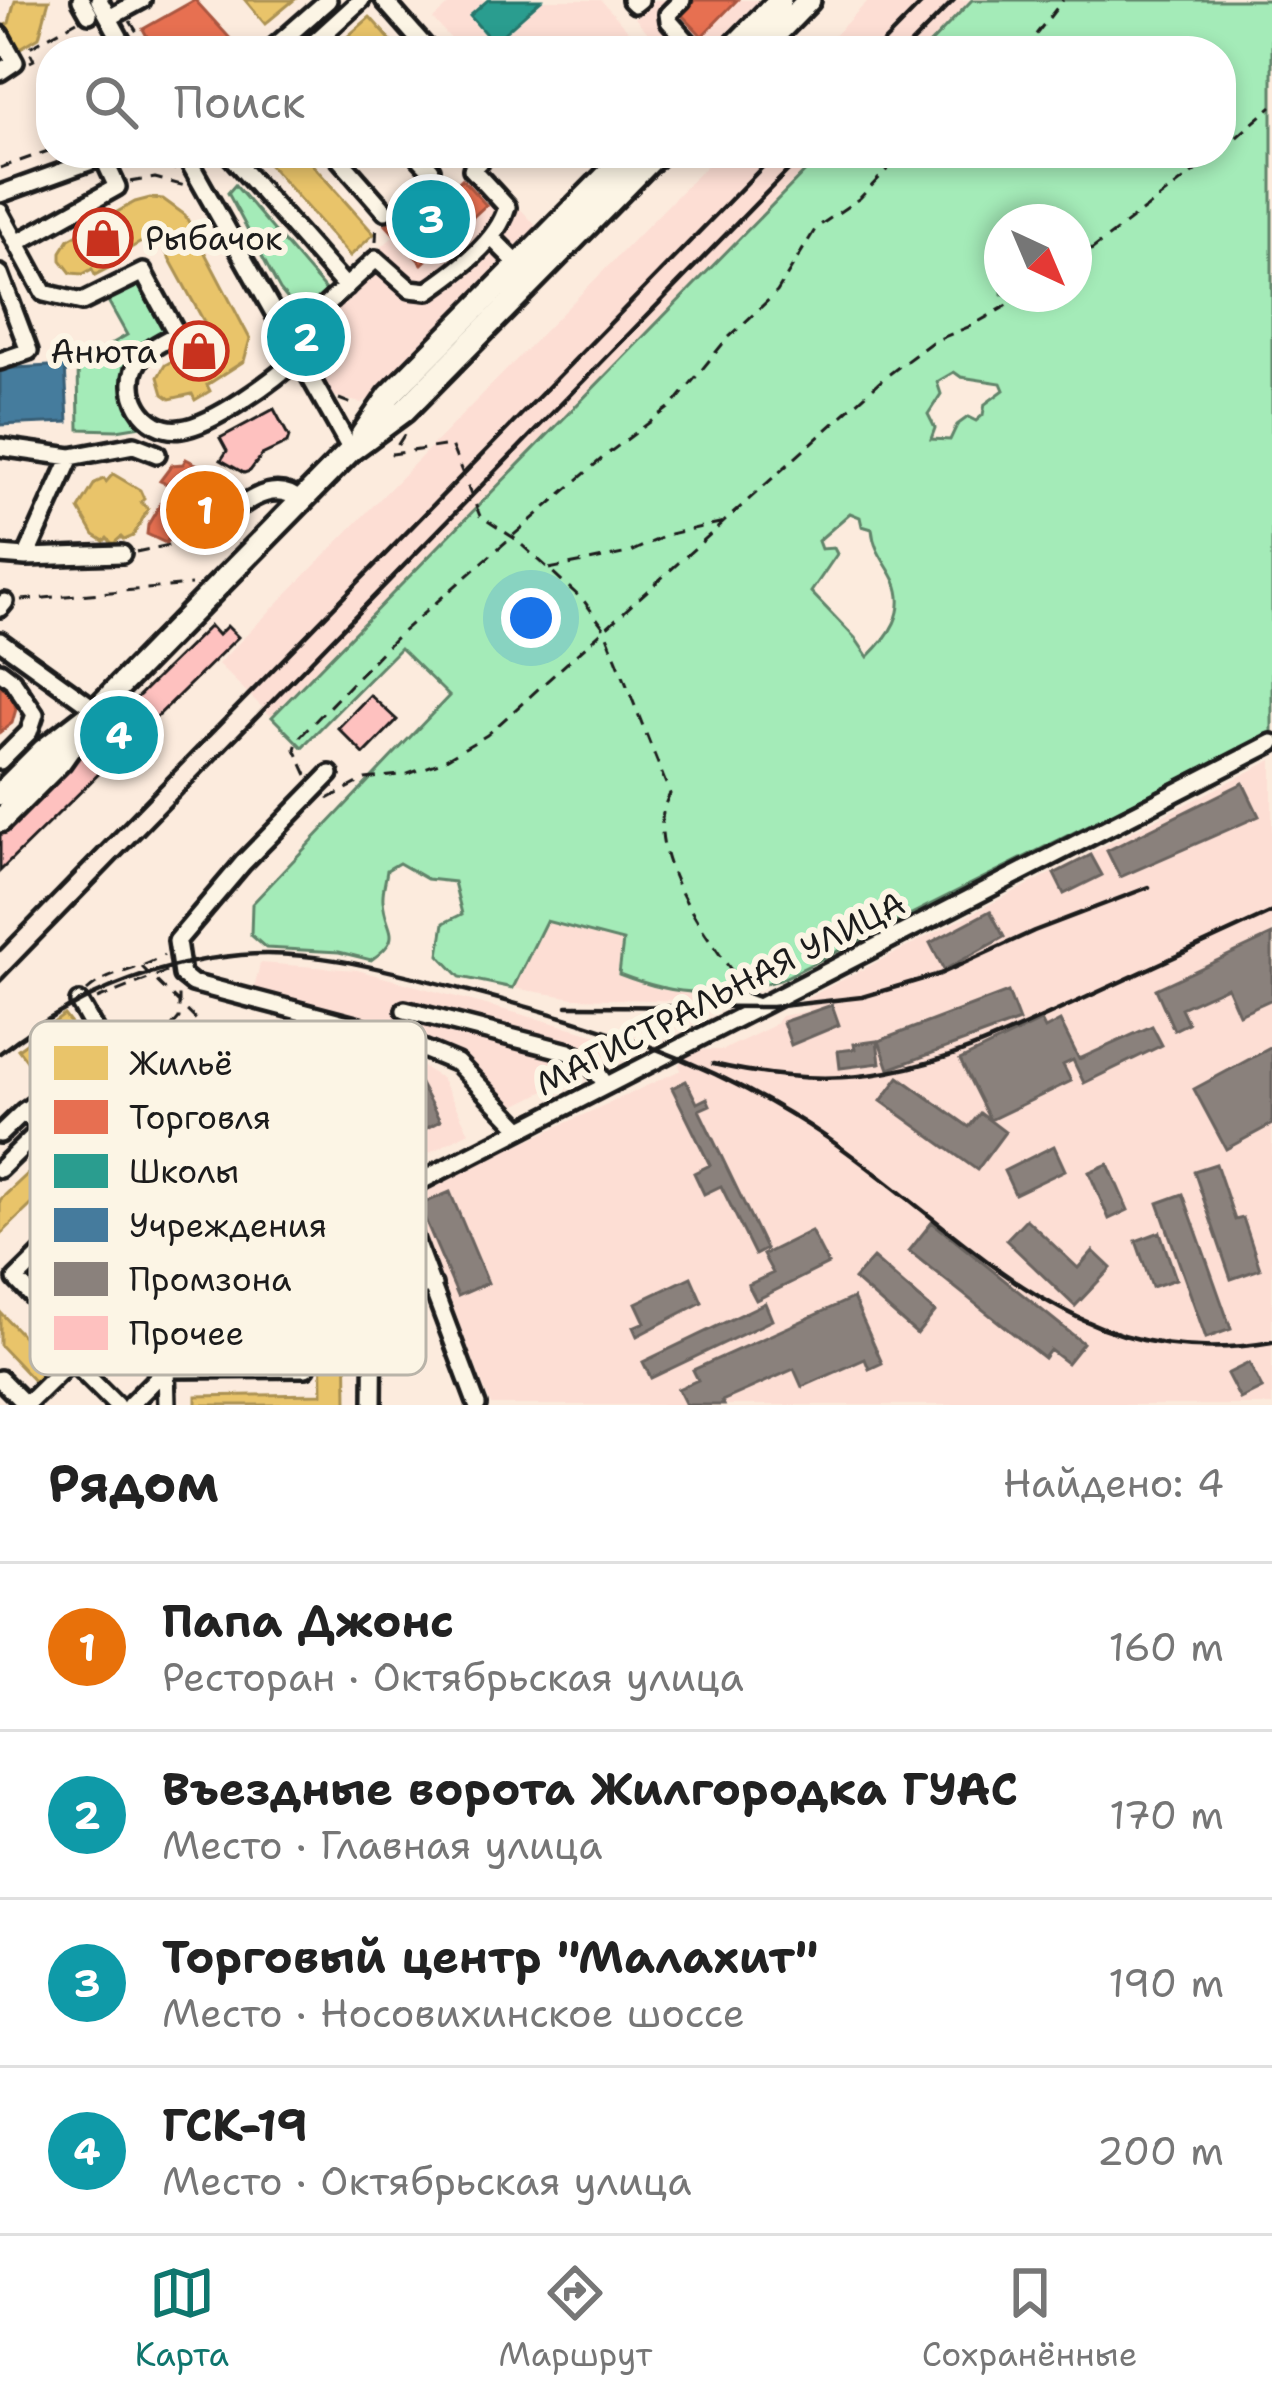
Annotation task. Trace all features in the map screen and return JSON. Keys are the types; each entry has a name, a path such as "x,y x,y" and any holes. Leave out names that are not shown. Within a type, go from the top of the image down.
{"main road":[{"path":"745,36 780,0"},
{"path":"773,36 808,0"},
{"path":"0,794 44,750 96,710 351,450 389,396 614,168"},
{"path":"351,450 404,412 643,168"},
{"path":"0,821 60,761 96,710"}],"street":[{"path":"90,5 116,14 142,0"},
{"path":"288,36 328,0"},
{"path":"321,36 361,0"},
{"path":"384,0 416,36"},
{"path":"682,0 668,14 682,36"},
{"path":"116,14 123,36"},
{"path":"0,34 15,62 0,72"},
{"path":"0,194 83,168"},
{"path":"17,243 117,187 111,168"},
{"path":"192,168 351,450"},
{"path":"241,168 346,287"},
{"path":"347,168 385,211"},
{"path":"289,339 376,260 410,289 428,291 491,237 503,225 507,208 472,169"},
{"path":"0,212 44,293 64,301 89,301 142,272 177,334 144,354 130,383 140,411 165,428 185,429 202,421 274,381 299,357"},
{"path":"491,237 519,265"},
{"path":"0,274 29,350 0,361"},
{"path":"0,447 71,458 126,445 157,454"},
{"path":"26,557 71,458"},
{"path":"215,528 242,503 271,492 285,491 300,502"},
{"path":"0,555 122,554"},
{"path":"0,641 96,710"},
{"path":"0,671 12,680 35,715 28,732 0,761"},
{"name":"МАГИСТРАЛЬНАЯ УЛИЦА","path":"426,1179 1272,743"},
{"path":"330,774 320,795 243,863 177,941 181,972 192,983 337,1021"},
{"path":"730,997 758,1007"},
{"path":"80,1004 90,1021"},
{"path":"405,1010 569,1052 592,1065 606,1085"},
{"path":"426,1050 457,1063 521,1130"},
{"path":"0,1134 30,1107"},
{"path":"24,1111 30,1117"},
{"path":"0,1168 30,1139"},
{"path":"30,1265 16,1279 30,1294"},
{"path":"426,1271 477,1405"},
{"path":"426,1286 433,1285"},
{"path":"0,1379 26,1405 56,1375"},
{"path":"86,1375 116,1405"},
{"path":"130,1405 160,1375"},
{"path":"166,1375 167,1405"},
{"path":"373,1375 373,1405"}],"path":[{"path":"1035,36 1063,0"},
{"path":"45,36 90,5"},
{"path":"116,14 136,36"},
{"path":"30,52 28,48 36,42"},
{"path":"1236,138 1272,106"},
{"path":"0,167 36,155"},
{"path":"173,168 180,176"},
{"path":"889,168 860,198 816,228 777,292 724,340 674,404 606,455 394,639 298,739 295,748 320,795 365,779 408,774 440,763 487,735 916,354 994,312"},
{"path":"1092,249 1199,168"},
{"path":"430,170 451,179 472,169"},
{"path":"117,187 154,178 187,186"},
{"path":"338,398 358,406 367,404"},
{"path":"413,420 392,454 451,445 480,516 550,569 604,628 670,794 661,809 668,865 698,923 758,1007"},
{"path":"550,569 628,553 670,534 726,522"},
{"path":"122,554 192,542 215,528"},
{"path":"3,605 199,584"},
{"path":"80,1004 106,977 142,967 177,941"},
{"path":"142,967 198,1021"},
{"path":"80,1004 152,976 181,972 176,1021"},
{"path":"303,1021 306,1013"}],"shaded area":[{"path":"454,0 601,0 633,36 448,36 433,19"},
{"path":"654,0 772,0 736,36 651,36 635,18"},
{"path":"869,0 972,0 937,36 834,36"},
{"path":"470,168 483,168 540,230 371,398 361,403 331,396 291,327 393,237 383,225 432,175 446,190"},
{"path":"704,168 808,168 272,717 218,664"},
{"path":"1272,760 1272,1405 491,1405 426,1241 426,1187 681,1070 686,1050 723,1050 773,1026 781,1016 808,1011 805,999"},
{"path":"546,921 623,941 620,974 658,989 724,994 731,1002 574,998 513,988"},
{"path":"260,963 357,970 627,1043 509,1109 457,1050 426,1039 426,1021 365,1021 253,994"},
{"path":"426,1069 441,1078 469,1132 426,1155"}],"green space":[{"path":"972,0 1272,0 1272,733 780,980 717,992 662,988 619,974 623,941 546,921 513,988 460,977 439,955 444,923 462,914 454,882 427,879 399,863 387,870 383,893 391,939 371,960 339,952 266,948 251,935 252,904 449,696 400,648 302,747 272,717 808,168 1236,168 1236,36 937,36","holes":["954,372 1001,383 1004,390 985,404 976,421 968,417 957,425 950,440 931,439 935,428 928,414 941,394 937,382","850,513 860,517 862,526 872,529 895,581 899,603 889,632 868,657 811,592 837,554 834,548 821,549 818,541"]},
{"path":"235,185 328,293 302,316 280,290 228,193"},
{"path":"136,282 166,334 137,350 134,360 147,425 79,429 78,363 127,335 107,299"}],"building: Жильё":[{"path":"15,0 49,0 39,36 17,50 3,26 9,23"},
{"path":"245,0 294,0 265,24"},
{"path":"370,17 387,36 348,36"},
{"path":"272,168 315,168 374,234 350,256"},
{"path":"150,198 163,199 185,215 250,339 244,361 207,385 210,391 195,400 192,394 170,399 163,394 158,377 165,365 213,338 156,234 109,260 112,266 95,275 92,269 71,273 61,260 69,239"},
{"path":"113,474 140,490 141,502 148,509 133,536 113,544 94,535 79,509 95,483 106,482"},
{"path":"30,1040 30,1065 18,1049"},
{"path":"30,1172 30,1206 0,1235 0,1200"},
{"path":"0,1312 30,1344 30,1375 47,1375 37,1384 0,1345"},
{"path":"322,1375 347,1375 347,1405 196,1405 196,1396 322,1394"}],"building: Торговля":[{"path":"195,0 228,36 147,36 143,29"},
{"path":"695,0 737,0 702,36 681,14"},
{"path":"432,178 446,194 462,179 486,205 422,264 386,225"},
{"path":"186,459 208,470 201,494 217,505 194,535 184,537 173,531 166,543 147,534 148,525 171,486 160,481 172,465"},
{"path":"0,685 12,695 16,709 12,723 0,732"}],"building: Школы":[{"path":"488,0 541,0 504,33 507,36 487,36 470,16"}],"building: Учреждения":[{"path":"65,365 68,422 0,425 0,369"}],"building: Промзона":[{"path":"1243,783 1259,816 1120,877 1107,851"},
{"path":"1091,855 1102,875 1064,894 1054,874"},
{"path":"990,911 1004,937 944,970 930,943"},
{"path":"1272,935 1272,999 1239,1014 1227,987 1181,1008 1188,1023 1174,1030 1156,989"},
{"path":"1008,992 1019,1021 889,1069 879,1041"},
{"path":"832,1005 839,1025 791,1045 783,1022"},
{"path":"1041,1021 1045,1029 1060,1021 1079,1059 1152,1026 1162,1045 1084,1083 1073,1060 1063,1065 1071,1081 990,1120 960,1060"},
{"path":"877,1041 880,1063 840,1068 838,1051"},
{"path":"1272,1047 1272,1124 1226,1149 1194,1089"},
{"path":"899,1077 969,1127 980,1113 1005,1132 977,1170 881,1101"},
{"path":"686,1081 697,1103 707,1098 710,1105 699,1110 766,1249 755,1255 721,1186 704,1194 694,1173 710,1165 672,1088"},
{"path":"426,1095 440,1121 426,1128"},
{"path":"1054,1146 1065,1170 1015,1194 1004,1171"},
{"path":"1108,1164 1128,1210 1109,1219 1089,1172"},
{"path":"1216,1164 1235,1220 1243,1218 1260,1269 1231,1279 1194,1171"},
{"path":"450,1192 488,1283 458,1296 426,1221 426,1202"},
{"path":"1183,1194 1231,1329 1206,1338 1158,1203"},
{"path":"1026,1219 1078,1268 1093,1251 1111,1268 1075,1306 1006,1240"},
{"path":"932,1222 1083,1343 1067,1363 1050,1350 1044,1358 909,1251"},
{"path":"811,1231 828,1264 756,1300 748,1285 773,1273 763,1255"},
{"path":"1160,1232 1176,1279 1152,1287 1136,1241"},
{"path":"873,1258 935,1312 917,1334 854,1279"},
{"path":"691,1277 702,1302 637,1336 633,1327 645,1322 636,1303"},
{"path":"853,1298 882,1363 869,1369 865,1359 802,1387 794,1369 722,1401 724,1405 686,1405 678,1389 698,1380 693,1370"},
{"path":"765,1303 772,1320 651,1378 643,1362"},
{"path":"1249,1363 1262,1388 1240,1399 1227,1374"}],"building: Прочее":[{"path":"274,409 289,437 287,443 262,455 244,473 221,460 227,451 220,438"},
{"path":"210,626 218,635 227,626 238,637 0,871 0,832"},
{"path":"370,695 397,720 364,754 338,728"}],"railway":[{"path":"890,36 925,0"},
{"path":"919,36 954,0"},
{"path":"0,950 761,168"},
{"path":"0,981 790,168"},
{"path":"567,1006 772,1007 862,997 940,974 1149,887"},
{"path":"713,1064 822,1078 912,1067 1003,1035 1272,912"},
{"path":"47,1021 144,975 241,955 323,958 506,1001 648,1046 782,1109 880,1177 980,1256 1082,1319 1139,1339 1201,1347 1272,1342"},
{"path":"0,1053 30,1031"}],"place":[{"name":"Торговый центр \"Малахит\"","path":"431,219"},
{"name":"Рыбачок","path":"103,238"},
{"name":"Въездные ворота Жилгородка ГУАС","path":"306,337"},
{"name":"Анюта","path":"199,351"},
{"name":"Папа Джонс","path":"205,510"},
{"name":"ГСК-19","path":"119,735"}]}
